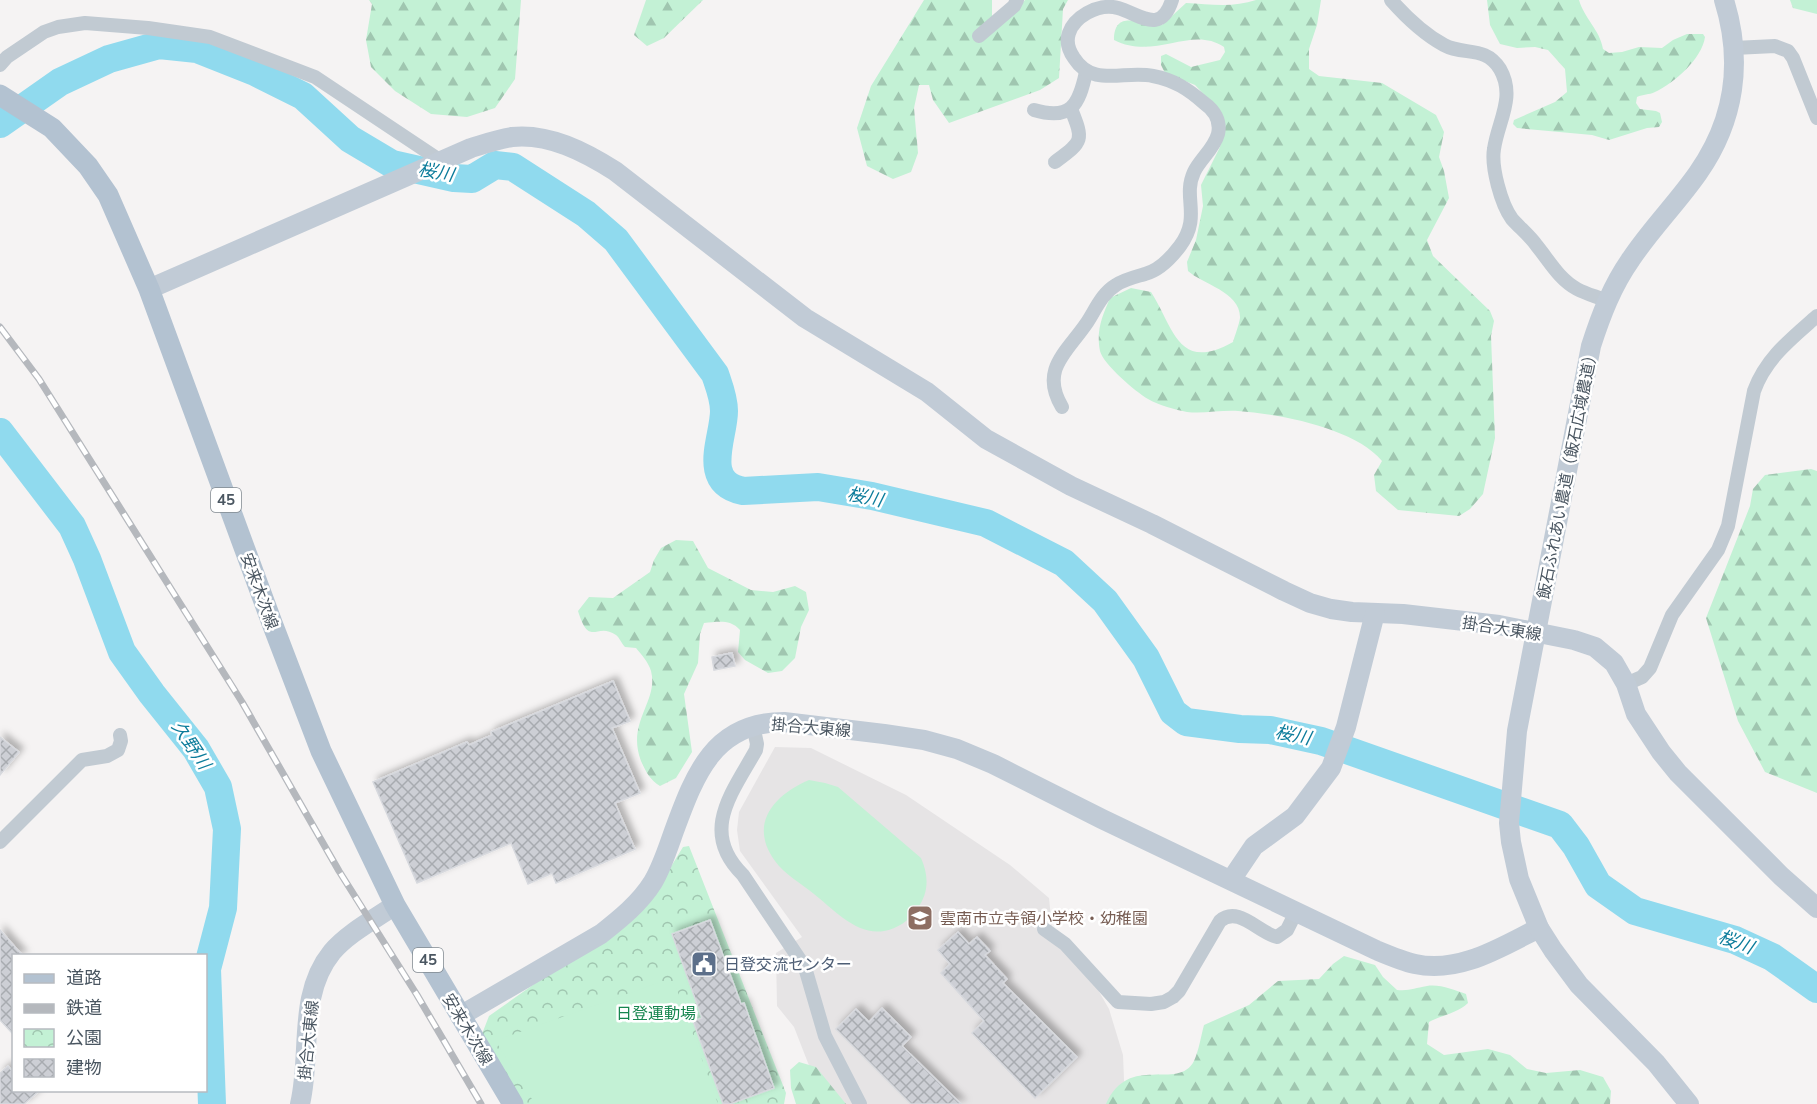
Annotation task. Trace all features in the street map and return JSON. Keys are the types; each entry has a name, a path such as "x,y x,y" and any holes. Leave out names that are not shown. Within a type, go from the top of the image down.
{"main road":[{"name":"安来木次線","path":"5,98 52,128 88,166 108,195 149,289 321,752 395,904 513,1104"}],"street":[{"path":"979,36 1007,6 1014,6 1017,0"},
{"path":"1062,407 1052,384 1057,361 1086,324 1104,295 1115,285 1159,268 1182,244 1191,224 1192,178 1214,143 1218,129 1215,114 1209,106 1176,82 1142,74 1103,77 1086,72 1080,68 1070,52 1069,33 1082,16 1109,7 1155,21 1164,17 1172,0"},
{"path":"1392,0 1428,35 1455,50 1484,53 1499,67 1504,78 1507,97 1494,148 1494,158 1504,204 1512,218 1561,276 1578,290 1607,301"},
{"name":"飯石ふれあい農道（飯石広域農道）","path":"1689,1104 1656,1063 1579,985 1539,928 1514,859 1509,824 1517,731 1589,357 1607,301 1630,260 1698,174 1720,132 1732,98 1734,48 1730,18 1724,0"},
{"path":"0,65 7,57 44,32 58,27 85,23 147,28 210,37 315,77 437,163"},
{"path":"1734,48 1775,46 1788,51 1793,58 1817,118"},
{"path":"1034,111 1054,115 1071,109 1079,99 1086,72"},
{"path":"1055,162 1078,143 1080,138 1071,109"},
{"name":"掛合大東線","path":"149,289 471,148 513,137 534,138 573,148 615,171 805,318 927,392 986,439 1071,486 1310,603 1352,612 1499,625 1574,640 1595,647 1614,663 1626,684 1636,714 1678,773 1817,908"},
{"path":"1626,684 1642,677 1650,668 1672,615 1718,550 1728,526 1754,391 1760,376 1772,357 1817,316"},
{"path":"1231,880 1254,846 1295,816 1331,768 1340,746 1375,613"},
{"name":"掛合大東線","path":"460,1016 601,934 622,917 654,881 693,782 702,766 728,737 753,725 768,722 832,727 924,740 957,749 993,764 1376,950 1416,964 1431,966 1462,963 1481,957 1539,928"},
{"path":"753,725 756,750 733,789 722,814 724,848 730,863 743,875 802,963 825,1036 860,1104"},
{"path":"0,842 82,760 107,756 118,750 120,735"},
{"name":"掛合大東線","path":"300,1104 310,1000 315,981 333,951 395,904"},
{"path":"1044,929 1071,950 1118,1002 1151,1004 1164,1002 1179,991 1224,917 1234,915 1269,935 1277,937 1287,930 1296,912"}],"shaded area":[{"name":"雲南市立寺領小学校・幼稚園","path":"775,747 811,748 906,795 1010,865 1049,898 1053,938 1086,969 1109,1009 1123,1055 1125,1104 824,1104 794,1027 777,1006 776,953 802,937 740,851 737,830 739,812"}],"green space":[{"path":"369,0 521,0 515,79 495,108 467,117 431,114 395,91 371,67 366,40 372,4"},
{"path":"646,0 703,0 664,38 647,46 634,35"},
{"path":"924,0 992,0 992,19 1000,26 1025,0 1068,0 1063,9 1059,78 1040,90 949,123 933,100 929,85 919,85 914,108 918,153 911,172 893,179 867,166 857,128 871,86"},
{"path":"1256,0 1321,0 1317,25 1309,49 1309,69 1319,76 1382,83 1436,115 1444,132 1439,157 1449,198 1427,240 1433,256 1490,311 1494,321 1491,336 1495,438 1483,494 1470,509 1459,516 1398,510 1376,491 1374,475 1382,461 1370,449 1335,431 1274,415 1238,411 1199,413 1172,409 1148,399 1128,384 1102,357 1099,330 1110,298 1131,288 1151,292 1173,332 1189,349 1200,352 1215,350 1233,342 1240,318 1239,309 1228,295 1194,276 1188,271 1187,262 1196,240 1203,206 1201,185 1220,147 1223,128 1210,101 1195,85 1165,73 1161,65 1161,56 1166,54 1191,67 1220,60 1225,52 1224,47 1211,41 1199,40 1144,47 1129,45 1114,40 1115,30 1119,24 1131,20 1162,25 1186,3 1230,5"},
{"path":"1487,0 1579,0 1584,13 1599,36 1603,49 1609,53 1639,47 1662,48 1687,34 1703,34 1705,37 1699,54 1686,69 1655,92 1637,97 1636,103 1640,109 1660,113 1662,122 1659,127 1647,128 1609,140 1592,135 1517,128 1513,124 1514,120 1555,102 1567,92 1565,69 1548,50 1535,47 1517,48 1500,44 1490,25"},
{"path":"1790,0 1817,0 1817,14 1793,8"},
{"path":"1811,469 1817,471 1817,793 1765,772 1738,721 1706,618 1750,506 1753,489 1765,475"},
{"path":"676,540 693,541 708,568 751,590 773,592 795,586 806,592 809,610 801,627 795,658 782,671 768,673 745,660 738,652 740,630 736,626 724,622 704,623 700,634 698,663 684,694 692,752 676,778 660,786 647,772 637,747 640,723 651,692 650,668 636,648 625,647 616,635 603,631 590,632 586,629 578,611 589,597 613,598 650,572 661,548"},
{"path":"809,780 838,787 921,858 925,871 926,891 917,909 903,923 884,931 864,929 855,925 837,914 788,875 775,861 767,848 764,835 769,812 785,794"},
{"name":"日登運動場","path":"689,846 786,1093 784,1104 523,1104 482,1034 489,1016 648,904 683,847"},
{"path":"1344,956 1375,965 1383,977 1397,990 1437,986 1466,994 1468,1003 1455,1012 1429,1022 1427,1044 1444,1055 1488,1049 1510,1055 1527,1069 1546,1073 1580,1070 1603,1077 1611,1091 1610,1104 1106,1104 1116,1088 1127,1080 1140,1076 1187,1070 1196,1057 1204,1025 1249,1005 1278,981 1319,979"},
{"path":"672,982 676,987 718,1104 535,1104 498,1045 500,1039 655,984"},
{"path":"799,1062 816,1067 846,1104 796,1104 791,1088 790,1070"}],"building":[{"path":"732,653 735,666 714,670 712,657"},
{"path":"613,681 630,721 612,728 640,793 615,803 635,849 556,883 552,873 528,884 511,843 417,883 373,782 467,742 469,745 492,735 491,732"},
{"path":"0,737 19,752 0,775"},
{"path":"710,920 741,1004 744,1003 774,1088 730,1104 723,1104 693,1021 702,1018 672,934"},
{"path":"0,930 21,954 12,954 12,1033 0,1020"},
{"path":"958,932 969,944 977,937 990,951 985,955 1007,979 1003,983 1077,1057 1035,1098 972,1033 984,1021 941,973 950,964 938,950"},
{"path":"882,1008 911,1037 902,1046 961,1104 911,1104 836,1029 856,1009 869,1022"},
{"path":"8,1066 12,1071 12,1092 38,1092 24,1104 0,1104 0,1073"}],"waterway":[{"name":"桜川","path":"0,124 60,82 109,59 159,45 197,49 255,72 303,96 350,139 392,164 454,178 472,179 495,165 513,167 586,214 616,240 715,374 724,411 717,458 718,469 722,478 730,486 743,491 818,487 872,496 986,523 1064,563 1105,601 1146,658 1173,712 1186,722 1240,729 1270,730 1321,741 1560,825 1576,846 1598,885 1635,911 1735,940 1772,957 1817,989"},
{"name":"久野川","path":"0,432 72,526 122,652 196,749 218,787 227,829 223,908 207,969 212,1104"}],"railway":[{"path":"0,327 39,379 242,702 339,871 417,995 481,1104"}],"place":[{"name":"雲南市立寺領小学校・幼稚園","path":"920,918"},
{"name":"日登交流センター","path":"704,964"}]}
